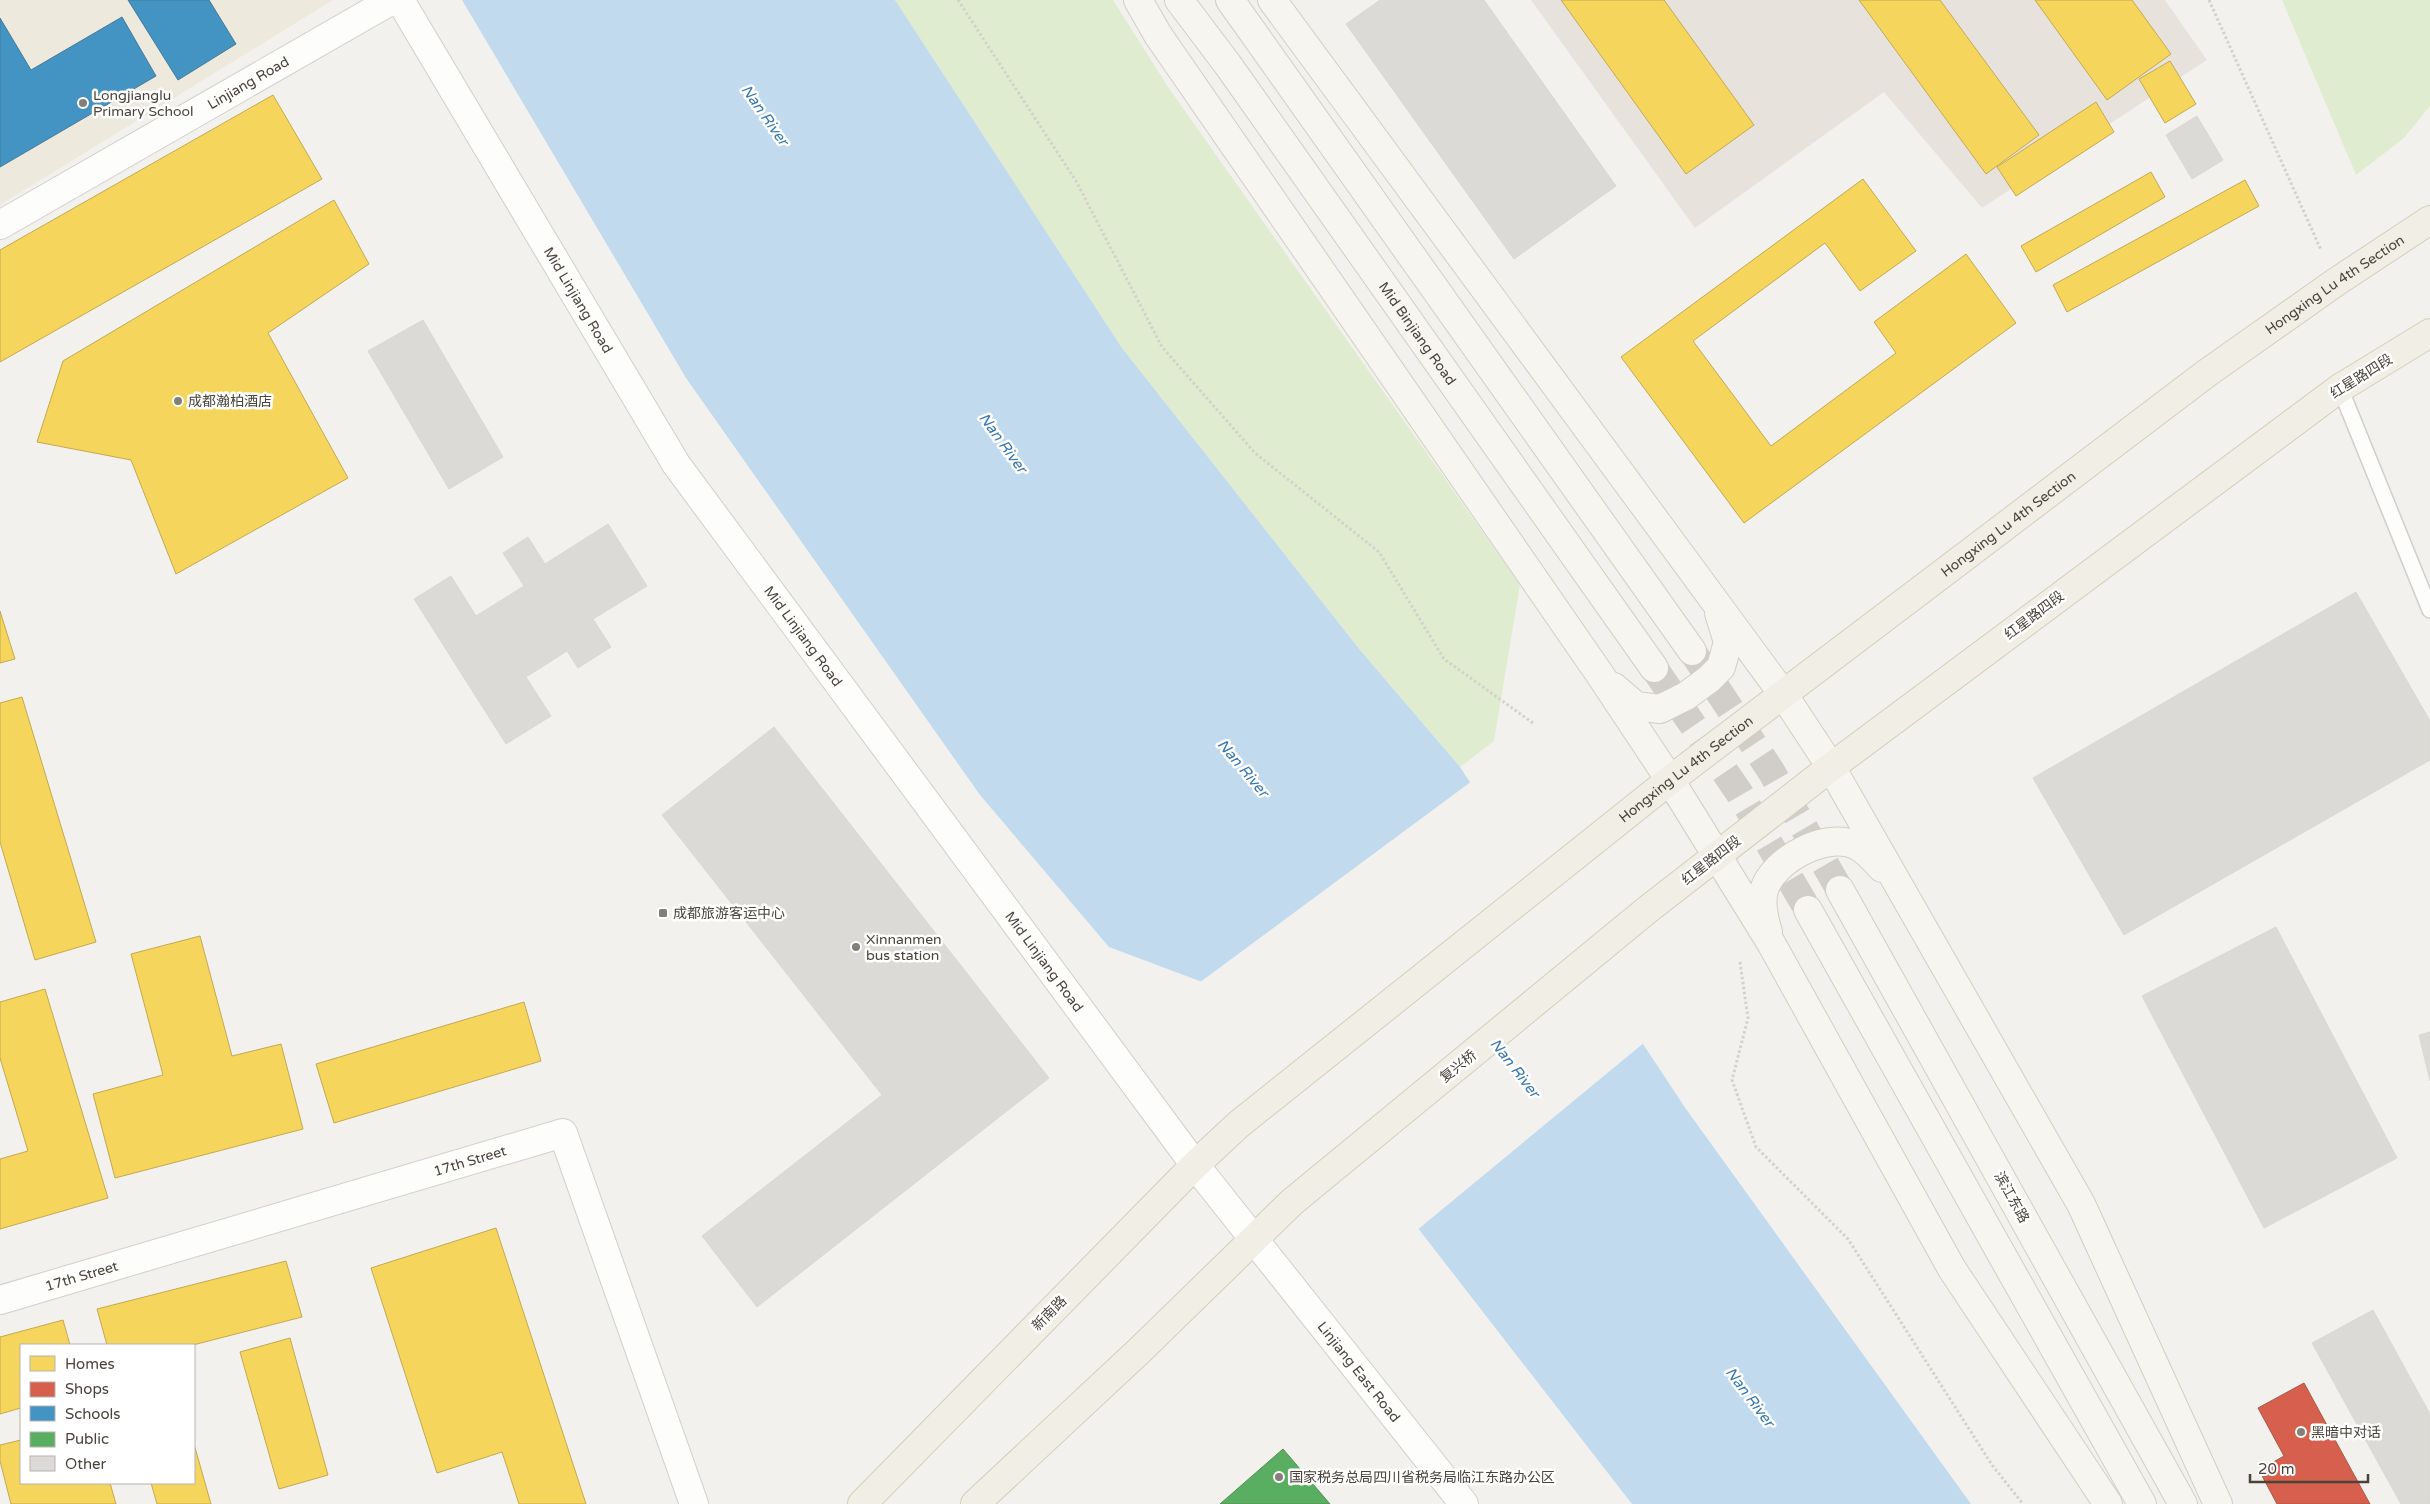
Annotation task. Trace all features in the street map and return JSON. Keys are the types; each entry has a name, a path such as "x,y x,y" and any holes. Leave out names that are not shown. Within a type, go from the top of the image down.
{"main road":[{"path":"1138,0 1158,35 1601,676 1670,780 1771,943 1952,1269 2108,1504"},
{"name":"Mid Binjiang Road","path":"1179,0 1228,65 1654,668"},
{"path":"1230,0 1692,651"},
{"path":"1272,0 1783,694 1831,767 2081,1204 2218,1504"},
{"name":"Hongxing Lu 4th Section","path":"1239,1124 1594,839 1783,694 2206,373 2336,282 2430,220"},
{"name":"红星路四段","path":"1647,910 1831,767 2340,388 2430,333"},
{"path":"1601,676 1636,706 1660,709 1686,696 1709,679 1721,666 1728,642 1716,603"},
{"path":"1771,943 1762,913 1764,890 1781,864 1815,845 1838,841 1859,846 1894,878"},
{"name":"滨江东路","path":"1840,890 2183,1504"},
{"name":"复兴桥","path":"1254,1240 1292,1202 1647,910"},
{"path":"1808,910 2142,1504"},
{"name":"新南路","path":"862,1504 1195,1165 1239,1124"},
{"path":"975,1504 1139,1351 1254,1240"}],"street":[{"name":"Linjiang Road","path":"0,225 392,0"},
{"name":"Mid Linjiang Road","path":"400,0 676,464 1195,1165 1254,1240"},
{"name":"17th Street","path":"0,1300 563,1133 694,1504"},
{"name":"Linjiang East Road","path":"1254,1240 1464,1504"}],"lane":[{"path":"2340,388 2430,610"}],"path":[{"path":"958,0 1076,181 1162,347 1255,453 1379,552 1444,659 1533,723"},
{"path":"2209,0 2336,282"},
{"path":"1740,956 1748,1018 1732,1080 1756,1147 1848,1239 1992,1465 2023,1504"}],"shaded area":[{"name":"Longjianglu Primary School","path":"0,0 333,0 0,205"},
{"path":"1531,0 2165,0 2207,60 1982,208 1884,92 1695,228"}],"green space":[{"path":"895,0 1113,0 1168,87 1520,585 1494,741 1460,767 1360,650 1122,348"},
{"path":"2282,0 2430,0 2430,106 2404,138 2356,175"}],"water":[{"name":"Nan River","path":"462,0 895,0 1122,348 1360,650 1460,767 1686,1109 1971,1504 1632,1504 1237,995 1109,947 980,795 686,378"}],"pier":[{"path":"1472,781 1645,1042 1416,1231 1236,997 1199,983"}],"building: Homes":[{"path":"1561,0 1664,0 1754,125 1686,174"},
{"path":"1859,0 1940,0 2039,135 1986,174"},
{"path":"2035,0 2132,0 2171,54 2107,100"},
{"path":"2170,61 2196,104 2165,123 2139,79"},
{"path":"273,95 322,179 0,362 0,250"},
{"path":"2096,102 2114,132 2016,196 1997,167"},
{"path":"2151,172 2165,197 2036,272 2021,246"},
{"path":"1863,179 1916,251 1860,291 1825,243 1693,341 1771,446 1896,353 1874,322 1966,254 2016,323 1744,523 1621,357"},
{"path":"2245,180 2259,206 2067,312 2053,285"},
{"name":"成都瀚柏酒店","path":"334,200 369,264 268,333 348,478 176,574 131,460 37,442 63,361"},
{"path":"0,611 15,659 0,663"},
{"path":"22,697 96,942 35,960 0,842 0,703"},
{"path":"200,936 232,1056 281,1044 303,1129 115,1178 93,1094 163,1075 131,954"},
{"path":"45,989 108,1198 0,1229 0,1159 28,1151 0,1058 0,1002"},
{"path":"524,1002 541,1061 334,1123 316,1064"},
{"path":"496,1228 586,1504 519,1504 502,1452 437,1473 371,1268"},
{"path":"286,1261 302,1317 195,1344 107,1344 97,1309"},
{"path":"63,1320 70,1344 20,1344 20,1408 0,1414 0,1337"},
{"path":"290,1338 328,1475 279,1489 240,1352"},
{"path":"20,1440 20,1484 110,1484 116,1504 11,1504 0,1461 0,1445"},
{"path":"195,1448 211,1504 157,1504 151,1484 195,1484"}],"building: Shops":[{"name":"黑暗中对话","path":"2304,1383 2370,1504 2277,1504 2259,1470 2284,1456 2258,1408"}],"building: Schools":[{"path":"128,0 209,0 236,44 178,80"},
{"path":"122,17 156,76 0,167 0,18 31,70"}],"building: Public":[{"name":"国家税务总局四川省税务局临江东路办公区","path":"1283,1449 1330,1504 1220,1504"}],"building: Other":[{"path":"1380,0 1484,0 1616,186 1514,259 1346,24"},
{"path":"2197,116 2223,160 2192,179 2166,135"},
{"path":"423,320 503,457 449,489 368,351"},
{"path":"608,524 647,586 593,619 611,647 578,668 567,651 526,677 551,716 506,744 414,599 451,576 476,616 524,586 503,553 528,537 545,564"},
{"path":"2356,592 2430,721 2430,760 2124,935 2033,778"},
{"name":"Xinnanmen bus station","path":"774,727 1049,1078 757,1307 702,1236 882,1095 662,815"},
{"path":"2276,927 2397,1158 2264,1228 2142,996"},
{"path":"2430,1032 2430,1081 2419,1035"},
{"path":"2373,1310 2430,1414 2430,1504 2401,1504 2312,1343"}],"tunnel":[{"path":"1692,651 1771,771 1840,890"},
{"path":"1654,668 1740,794 1808,910"}],"place":[{"name":"Longjianglu Primary School","path":"83,103"},
{"name":"成都瀚柏酒店","path":"178,401"},
{"name":"成都旅游客运中心","path":"663,913"},
{"name":"Xinnanmen bus station","path":"856,947"},
{"name":"黑暗中对话","path":"2301,1432"},
{"name":"国家税务总局四川省税务局临江东路办公区","path":"1279,1477"}]}
